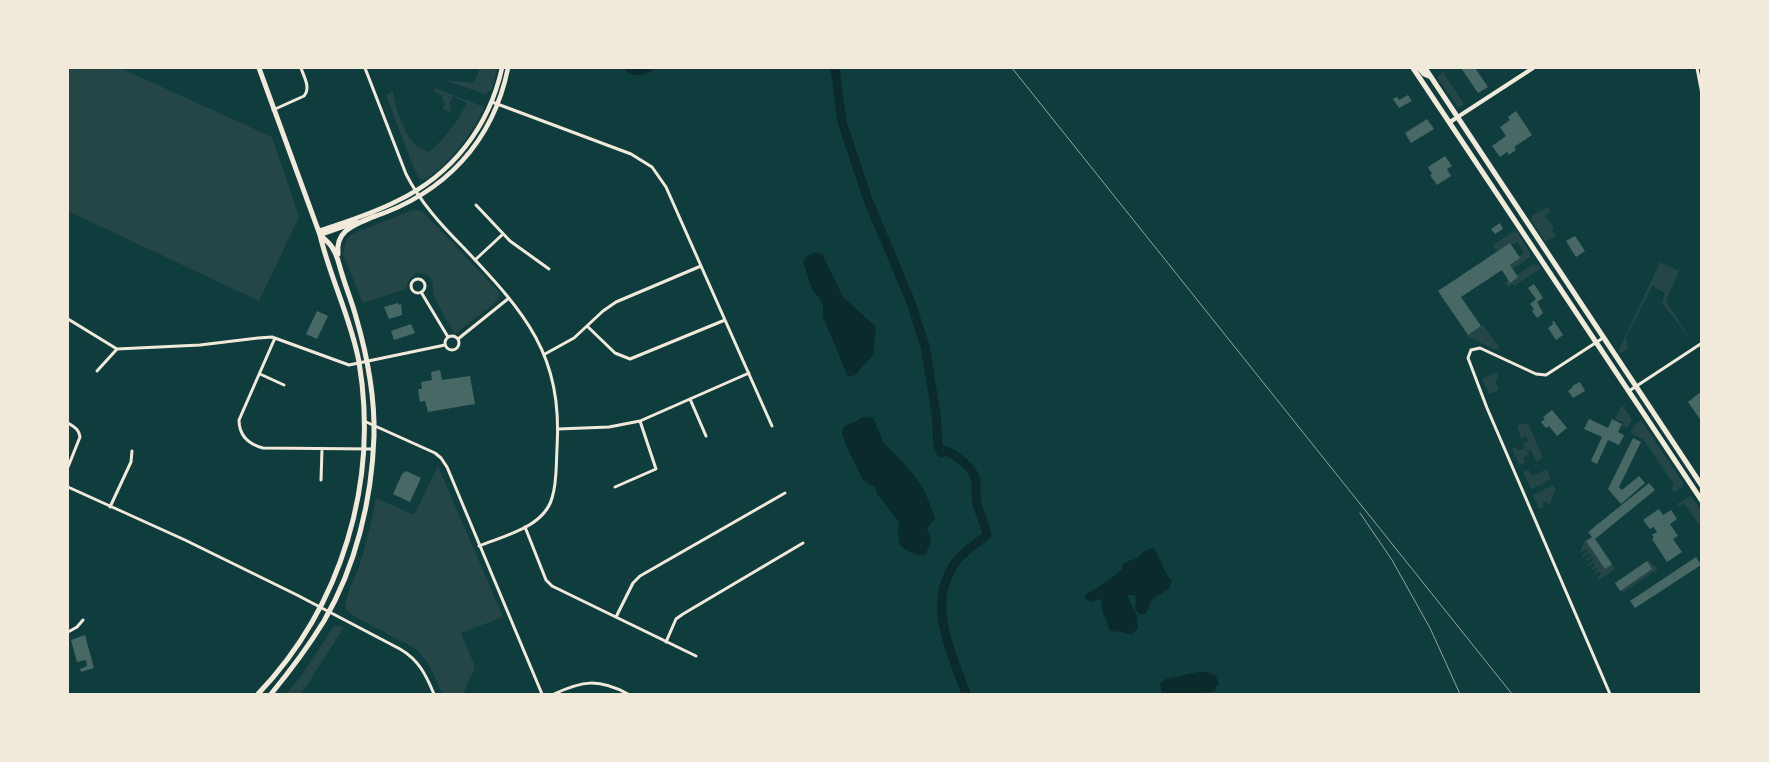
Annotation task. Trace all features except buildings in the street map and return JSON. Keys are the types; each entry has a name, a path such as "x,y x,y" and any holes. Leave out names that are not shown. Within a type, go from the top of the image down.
{"main road":[{"path":"258,694 290,657 320,608 339,566 348,540 358,496 364,420 359,362 345,309 259,68"},
{"path":"319,233 384,207 416,191 437,177 459,155 480,125 492,102 502,68"},
{"path":"345,283 337,251 338,240 346,230 402,206 420,196 446,177 467,156 486,129 498,104 508,68"},
{"path":"1413,68 1702,502"},
{"path":"1419,68 1431,77"},
{"path":"1425,68 1702,486"},
{"path":"319,233 376,216"},
{"path":"271,694 303,654 329,611 345,576 357,543 368,494 373,449 372,394 367,361 354,310 333,248 319,233"}],"street":[{"path":"274,110 307,93 308,88 301,68"},
{"path":"365,68 406,174 416,191 444,228 509,298 532,329 545,354 556,400 558,429 552,500 546,512 539,519 525,527 479,546"},
{"path":"1450,122 1533,68"},
{"path":"1697,68 1702,94"},
{"path":"492,102 631,154 652,166 666,187 772,426"},
{"path":"476,205 503,234 528,255 549,269"},
{"path":"475,260 503,234"},
{"path":"545,354 566,343 602,311 616,302 701,266"},
{"path":"415,279 420,279 424,282 425,289 421,292 417,293 412,290 410,285 415,279"},
{"path":"421,292 448,337"},
{"path":"458,339 509,298"},
{"path":"68,319 117,348 196,345 258,338 276,338 349,365 444,345"},
{"path":"587,326 615,353 630,359 725,320"},
{"path":"444,345 448,337 454,336 458,339"},
{"path":"276,338 239,420 241,434 246,440 253,445 263,448 373,449"},
{"path":"1604,338 1546,375 1536,374 1480,348 1472,349 1468,356 1490,415 1610,694"},
{"path":"444,345 449,350 456,350 459,346 458,339"},
{"path":"1628,391 1702,343"},
{"path":"97,371 117,348"},
{"path":"558,429 609,427 640,421 748,373"},
{"path":"260,374 284,385"},
{"path":"690,400 706,436"},
{"path":"364,420 435,453 447,467 542,694"},
{"path":"615,486 656,469 640,421"},
{"path":"68,423 80,432 80,437 68,467"},
{"path":"321,480 322,450"},
{"path":"110,507 131,462 132,451"},
{"path":"68,487 184,540 329,611 410,655 422,669 434,694"},
{"path":"616,617 633,583 640,576 785,493"},
{"path":"525,527 546,580 552,586 696,656"},
{"path":"666,642 676,619 803,543"},
{"path":"68,632 77,627 83,620"},
{"path":"554,694 574,685 591,682 606,685 628,694"}],"shaded area":[{"path":"68,68 120,68 272,137 299,217 259,301 68,211"},
{"path":"480,68 497,68 492,89 485,94 444,80 474,83"},
{"path":"1443,72 1464,104 1458,108 1437,77"},
{"path":"435,88 484,107 466,138 448,161 428,177 420,180 386,95 393,91 398,112 407,134 416,145 429,152 451,129 467,103 453,96 449,105 451,108 450,113 443,109 445,104 441,95 434,91"},
{"path":"1548,207 1551,212 1545,216 1554,228 1552,230 1556,236 1545,242 1531,219 1533,215"},
{"path":"413,210 424,213 500,293 497,301 455,334 436,301 432,282 428,276 416,273 408,281 406,289 363,303 343,254 346,240 352,234"},
{"path":"1516,230 1530,253 1530,257 1513,269 1510,265 1524,253 1517,242 1497,252 1493,245"},
{"path":"816,252 822,254 843,297 876,327 873,355 855,375 849,377 823,317 823,306 812,289 803,262 806,257"},
{"path":"1660,262 1679,271 1666,301 1691,340 1662,303 1665,293 1652,286 1626,338 1628,349 1621,353 1619,350"},
{"path":"1533,264 1541,268 1514,286 1512,284 1508,287 1505,283 1508,280 1510,282 1518,277 1517,275"},
{"path":"1483,325 1499,347 1496,350 1466,336"},
{"path":"1497,372 1498,379 1495,380 1499,390 1489,394 1482,379"},
{"path":"1622,405 1632,419 1627,428 1622,425 1623,422 1615,419"},
{"path":"862,417 873,418 884,443 911,471 924,489 935,518 927,529 931,540 926,554 909,552 900,545 898,534 899,522 877,494 876,488 863,480 845,443 842,432 844,426"},
{"path":"1641,420 1683,483 1683,486 1675,492 1671,489 1674,485 1644,440 1630,433"},
{"path":"1522,423 1524,425 1528,423 1543,458 1527,465 1536,461 1531,450 1527,451 1529,455 1523,457 1525,462 1519,465 1512,448 1516,447 1518,451 1525,448 1523,443 1528,441 1526,436 1521,438 1517,426"},
{"path":"438,466 503,617 461,633 475,667 463,694 442,694 434,675 420,653 354,616 345,608 364,550 376,498 414,515"},
{"path":"1547,469 1550,480 1531,489 1523,472 1529,470 1532,476"},
{"path":"1553,485 1556,489 1549,506 1546,501 1542,503 1544,507 1539,509 1533,495"},
{"path":"1690,496 1701,510 1701,523 1698,524 1684,503 1679,507 1677,504"},
{"path":"1585,540 1605,569 1612,564 1615,569 1599,580 1597,578 1601,574 1599,572 1595,575 1594,573 1598,569 1592,570 1591,568 1595,565 1594,563 1589,566 1588,564 1593,560 1592,558 1587,561 1585,559 1591,556 1589,553 1583,557 1582,555 1587,552 1586,549 1580,553"},
{"path":"1153,548 1172,581 1169,589 1152,599 1146,614 1139,614 1135,609 1135,595 1127,595 1136,614 1138,628 1131,635 1120,631 1113,632 1109,629 1104,616 1102,602 1099,599 1091,602 1086,600 1085,595 1109,580 1122,569 1122,565 1138,557 1143,551"},
{"path":"1648,560 1658,569 1622,593 1621,590 1651,568"},
{"path":"333,627 344,627 304,690 300,694 286,694 299,679"},
{"path":"1198,672 1208,672 1216,676 1219,685 1216,686 1215,691 1205,694 1162,694 1160,684 1166,679"}],"waterway":[{"path":"630,68 637,71 649,68"},
{"path":"835,68 842,122 868,200 910,300 925,346 936,414 938,444 941,453 945,450 959,459 968,466 976,480 976,501 987,535 956,561 946,582 942,598 944,630 966,694"}],"railway":[{"path":"1012,68 1512,694"},
{"path":"1360,513 1392,560 1430,628 1460,694"}]}
